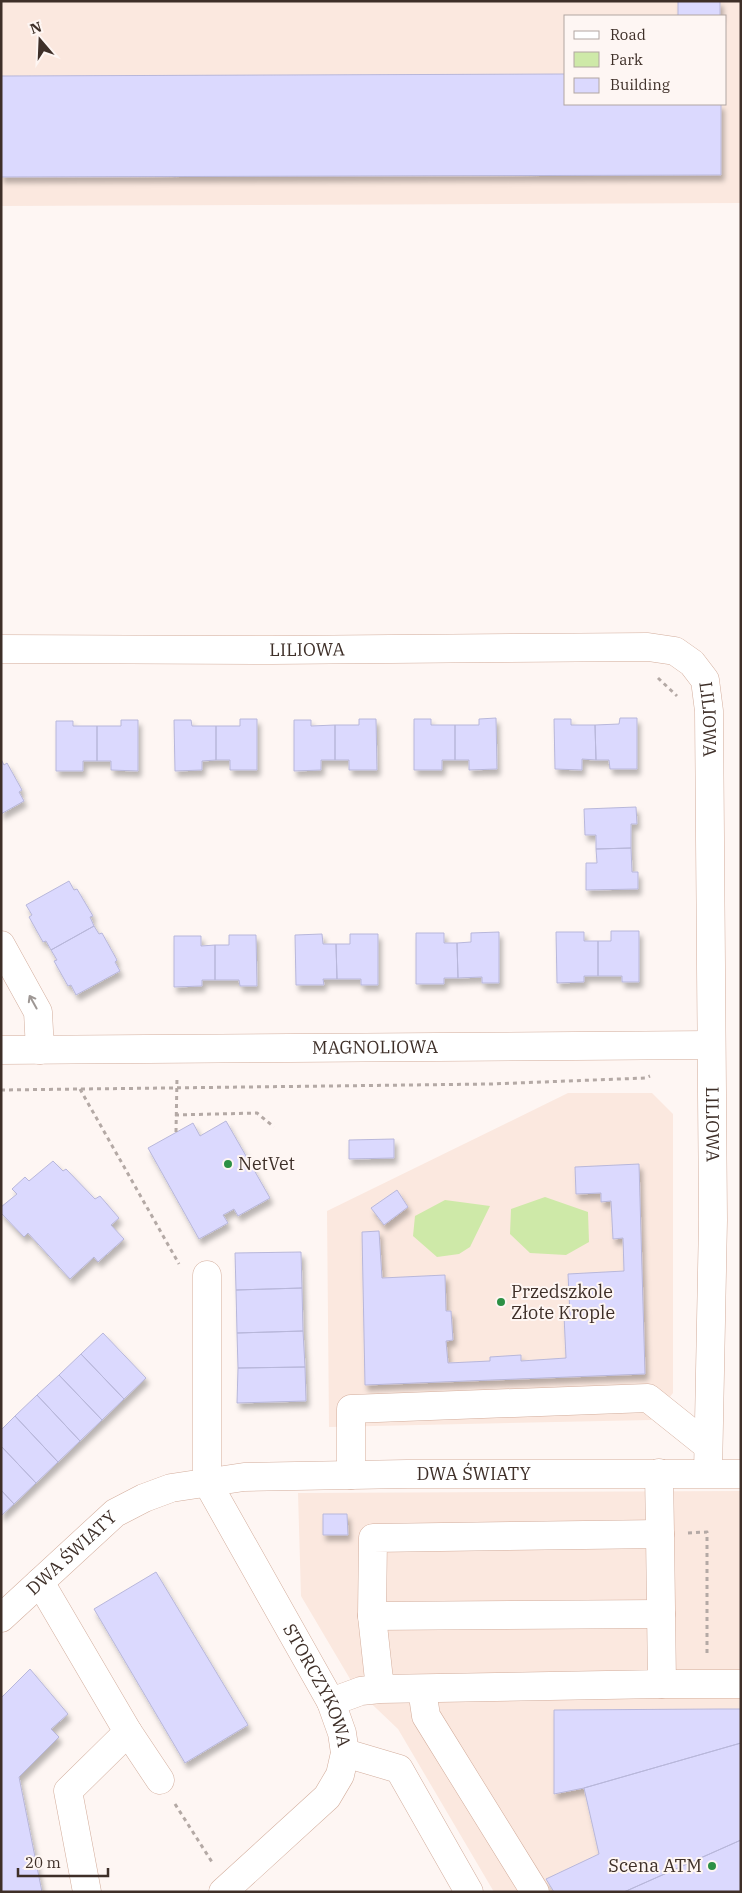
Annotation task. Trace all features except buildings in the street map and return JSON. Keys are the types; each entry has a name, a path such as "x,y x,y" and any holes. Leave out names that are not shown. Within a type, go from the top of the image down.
{"street":[{"name":"LILIOWA","path":"1,649 272,650 648,647 675,651 692,663 705,680 709,711 713,1220 708,1474"},
{"path":"1,945 38,1012 40,1050"},
{"name":"MAGNOLIOWA","path":"1,1050 711,1045"},
{"path":"195,1272 207,1482"},
{"path":"351,1475 351,1409 648,1398 708,1446"},
{"path":"659,1474 662,1684"},
{"name":"DWA ŚWIATY","path":"1,1618 115,1513 171,1488 244,1476 741,1474"},
{"name":"STORCZYKOWA","path":"207,1482 330,1702 342,1733 345,1753 340,1775 327,1797 227,1890"},
{"path":"380,1689 372,1616 373,1538 660,1534"},
{"path":"40,1582 128,1732 160,1780"},
{"path":"372,1616 661,1614"},
{"path":"330,1702 361,1691 380,1689 741,1684"},
{"path":"422,1689 426,1716 535,1892"},
{"path":"87,1892 68,1791 128,1732"},
{"path":"345,1753 398,1769 469,1892"}],"path":[{"path":"653,674 681,699"},
{"path":"176,1132 177,1048"},
{"path":"1,1090 491,1084 645,1078 652,1076"},
{"path":"80,1088 195,1272"},
{"path":"175,1115 257,1113 274,1128"},
{"path":"707,1532 707,1684"},
{"path":"160,1780 227,1890"}],"shaded area":[{"path":"1,1 741,1 741,203 1,206"},
{"name":"Przedszkole Złote Krople","path":"568,1093 652,1093 673,1114 673,1393 651,1420 329,1427 327,1211"},
{"path":"741,1491 741,1892 494,1892 398,1729 356,1689 301,1596 298,1493"}],"green space":[{"path":"545,1197 588,1212 589,1242 566,1255 530,1253 510,1234 511,1209"},
{"path":"445,1200 490,1206 470,1247 459,1254 437,1257 413,1236 415,1216"}],"place":[{"name":"NetVet","path":"228,1164"},
{"name":"Przedszkole Złote Krople","path":"501,1302"},
{"name":"Scena ATM","path":"712,1866"}]}
